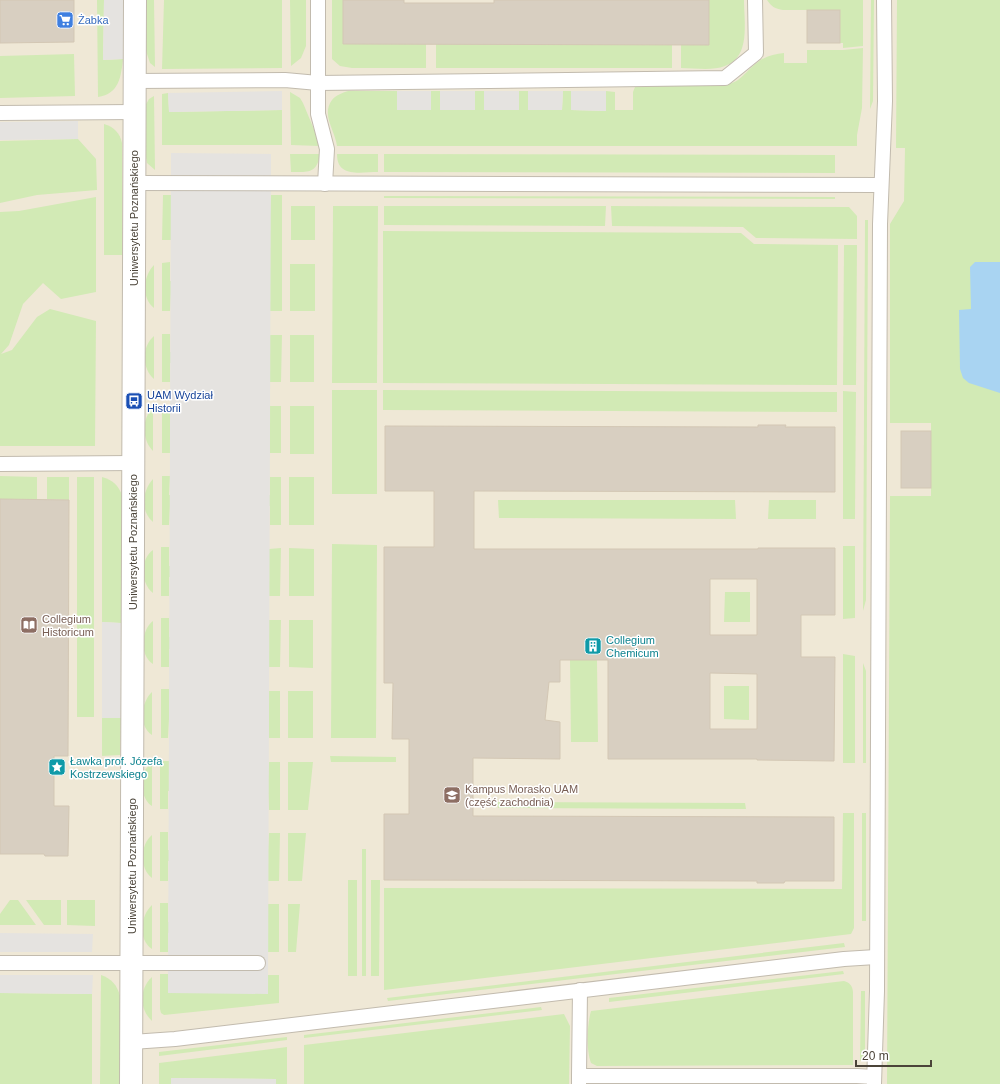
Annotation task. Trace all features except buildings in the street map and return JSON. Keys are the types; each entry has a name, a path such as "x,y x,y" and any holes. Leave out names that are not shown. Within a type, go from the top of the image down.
{"street":[{"name":"Uniwersytetu Poznańskiego","path":"131,1084 135,0"}],"lane":[{"path":"318,0 318,114 327,149 325,184"},
{"path":"134,81 285,80 318,83 725,78 756,53 755,0"},
{"path":"580,990 579,1080 858,1076 874,1081 880,185 885,100 884,0"},
{"path":"0,113 134,112"},
{"path":"134,183 880,185"},
{"path":"0,464 133,463"},
{"path":"132,1042 175,1039 844,959 876,957"},
{"path":"0,962 258,963"}],"shaded area":[{"name":"Kampus Morasko UAM (część zachodnia)","path":"0,0 1000,0 900,1084 0,1084"},
{"path":"104,0 124,0 123,59 103,60"},
{"path":"282,91 282,110 169,112 168,93"},
{"path":"397,91 431,91 431,110 397,110"},
{"path":"440,91 475,91 475,110 440,110"},
{"path":"484,91 519,91 519,110 484,110"},
{"path":"528,91 563,91 562,110 528,110"},
{"path":"571,91 606,91 606,111 571,110"},
{"path":"78,121 78,139 0,140 0,122"},
{"path":"171,153 271,154 268,994 168,993"},
{"path":"102,622 121,623 121,718 102,718"},
{"path":"0,933 93,934 92,952 0,952"},
{"path":"0,975 93,975 92,994 0,993"},
{"path":"171,1078 276,1079 276,1084 171,1084"}],"green space":[{"path":"97,0 104,0 103,60 123,59 118,84 110,92 98,97"},
{"path":"146,0 154,0 155,67 150,63 146,51"},
{"path":"164,0 282,0 282,68 162,69"},
{"path":"290,0 306,0 306,46 301,58 291,66"},
{"path":"332,0 343,0 343,44 426,44 426,68 352,68 340,66 332,59"},
{"path":"709,0 744,0 745,28 739,55 733,61 720,68 681,68 681,45"},
{"path":"767,0 863,0 863,46 843,48 843,43 840,43 840,10 783,10 774,7"},
{"path":"871,0 874,0 873,101 870,109"},
{"path":"897,0 1000,0 1000,1084 887,1084 890,496 931,496 931,423 890,423 890,224 904,201 905,148 896,148"},
{"path":"436,44 672,45 672,68 436,68"},
{"path":"863,48 862,108 857,135 857,146 337,146 328,117 329,106 332,100 337,95 348,91 397,91 397,110 431,110 431,91 440,91 440,110 475,110 475,91 484,91 484,110 519,110 519,91 528,91 528,110 562,110 563,91 571,91 571,110 606,111 606,91 615,92 615,110 633,110 633,92 635,87 731,84 761,60 774,55 784,53 784,63 807,63 807,50 843,50"},
{"path":"74,54 75,96 0,98 0,56"},
{"path":"290,92 300,98 303,103 318,139 319,146 291,145"},
{"path":"168,93 169,112 282,110 282,145 162,145 162,94"},
{"path":"154,96 155,170 147,163 146,157 145,106 149,99"},
{"path":"104,124 116,131 120,136 122,143 122,255 104,255"},
{"path":"78,139 96,159 97,190 37,195 0,203 0,141"},
{"path":"290,154 320,154 317,165 311,170 307,172 291,172"},
{"path":"337,154 378,154 378,172 357,173 345,170 338,162"},
{"path":"384,154 835,155 835,173 384,172"},
{"path":"163,195 171,195 171,213 270,214 271,195 282,195 282,311 270,311 270,293 171,292 170,311 162,311 162,263 170,262 170,281 270,282 270,222 171,221 171,240 162,240"},
{"path":"384,196 835,197 835,199 384,198"},
{"path":"96,197 96,292 61,299 43,283 23,304 9,345 1,354 12,350 37,317 50,309 96,321 95,446 0,446 0,212 19,211"},
{"path":"291,206 315,206 315,240 291,240"},
{"path":"333,206 378,206 377,383 332,383"},
{"path":"384,206 606,206 605,226 384,225"},
{"path":"611,206 849,207 857,216 857,239 756,238 743,227 612,226"},
{"path":"865,220 868,220 868,224 866,600 863,611"},
{"path":"383,231 741,233 754,244 838,245 837,385 383,383"},
{"path":"844,245 857,245 856,385 843,385"},
{"path":"290,264 315,264 315,311 290,311"},
{"path":"154,265 154,308 147,299 145,287 150,270"},
{"path":"162,334 170,334 170,352 270,353 270,335 282,335 281,382 270,382 270,364 170,363 170,382 162,382"},
{"path":"290,335 314,335 314,382 290,382"},
{"path":"154,336 154,379 147,370 145,364 145,352"},
{"path":"332,390 377,390 377,494 332,494"},
{"path":"383,390 837,392 837,412 383,410"},
{"path":"843,391 856,392 855,519 843,519"},
{"path":"162,405 170,405 170,423 270,424 270,406 281,406 281,453 270,453 270,435 170,435 170,453 162,453"},
{"path":"290,406 314,406 314,454 290,454"},
{"path":"153,408 153,451 149,446 144,430 146,418"},
{"path":"0,476 37,477 37,499 0,499"},
{"path":"162,476 170,476 169,495 270,495 270,477 281,477 281,525 270,525 270,506 170,506 169,525 162,525"},
{"path":"47,477 69,477 69,500 47,499"},
{"path":"77,477 94,477 94,717 77,717"},
{"path":"102,477 115,483 122,495 121,623 102,622"},
{"path":"289,477 314,477 314,525 289,525"},
{"path":"153,479 153,522 146,512 144,501 149,484"},
{"path":"498,500 735,500 736,519 499,518"},
{"path":"769,500 816,500 816,519 768,519"},
{"path":"332,544 377,545 376,738 331,738"},
{"path":"843,546 855,546 855,618 843,619"},
{"path":"161,547 169,547 169,566 269,566 269,549 281,548 280,596 269,596 269,577 169,577 169,596 161,596"},
{"path":"289,548 314,549 314,596 289,596"},
{"path":"153,550 153,593 146,583 143,571 146,559"},
{"path":"725,592 750,592 750,622 724,622"},
{"path":"161,618 169,618 169,637 269,637 269,620 281,620 280,667 269,667 269,649 169,649 169,667 161,667"},
{"path":"289,620 313,620 313,668 289,667"},
{"path":"153,621 153,664 145,655 143,642 146,630"},
{"path":"843,654 855,656 855,763 843,763"},
{"path":"570,660 597,660 598,742 571,742"},
{"path":"863,663 866,671 866,763 863,763"},
{"path":"724,686 749,686 749,720 724,719"},
{"path":"161,689 169,689 169,708 269,709 269,691 280,691 280,738 269,738 269,720 169,719 168,738 161,738"},
{"path":"288,691 313,691 313,738 288,738"},
{"path":"152,692 152,735 145,726 143,720 143,708 148,696"},
{"path":"102,718 121,718 120,755 102,756"},
{"path":"330,756 396,757 396,762 331,762"},
{"path":"160,761 169,761 169,779 268,780 269,762 280,762 280,810 269,810 268,791 168,791 168,809 160,809"},
{"path":"288,762 313,762 308,810 288,810"},
{"path":"152,763 152,806 146,799 142,790 142,779 145,770"},
{"path":"497,802 745,803 746,809 498,808"},
{"path":"843,813 854,813 854,928 851,934 384,990 384,888 842,889"},
{"path":"862,813 866,813 866,921 862,921"},
{"path":"160,832 168,832 168,850 268,851 269,833 280,833 279,881 268,881 268,862 168,861 168,881 160,881"},
{"path":"288,833 306,833 302,881 288,881"},
{"path":"152,835 152,878 148,874 143,863 143,850 148,839"},
{"path":"362,849 366,849 366,976 362,976"},
{"path":"348,880 357,880 357,976 348,976"},
{"path":"371,880 380,880 379,976 371,976"},
{"path":"10,900 18,900 36,925 0,925 0,914"},
{"path":"26,900 61,900 61,925 44,925"},
{"path":"67,900 95,900 95,926 67,925"},
{"path":"160,903 168,903 168,922 268,922 268,904 279,904 279,952 268,952 268,933 168,933 168,952 160,952"},
{"path":"288,904 300,904 296,952 288,952"},
{"path":"152,905 152,949 144,940 142,928 145,915"},
{"path":"844,943 845,947 388,1001 387,998"},
{"path":"843,971 844,974 609,1002 609,998"},
{"path":"160,974 168,974 168,993 268,993 268,975 279,975 279,1003 164,1015 161,1013 160,1009"},
{"path":"101,975 114,983 120,996 120,1084 100,1084"},
{"path":"152,977 152,1021 145,1011 142,999 145,987"},
{"path":"844,981 850,985 853,992 853,1065 597,1066 591,1063 589,1058 588,1037 591,1011"},
{"path":"861,991 865,991 865,1051 864,1057 860,1061"},
{"path":"0,993 92,994 92,1084 0,1084"},
{"path":"541,1007 542,1010 304,1038 304,1035"},
{"path":"564,1014 570,1026 569,1084 304,1084 304,1045"},
{"path":"287,1037 287,1040 159,1056 159,1052"},
{"path":"287,1047 287,1084 276,1084 276,1079 171,1078 171,1084 159,1084 159,1063"}],"water":[{"path":"975,262 1000,262 1000,393 969,383 963,378 960,369 959,310 971,309 970,267"}],"place":[{"name":"Żabka","path":"65,20"},
{"name":"UAM Wydział Historii","path":"134,401"},
{"name":"Collegium Historicum","path":"29,625"},
{"name":"Collegium Chemicum","path":"593,646"},
{"name":"Ławka prof. Józefa Kostrzewskiego","path":"57,767"},
{"name":"Kampus Morasko UAM (część zachodnia)","path":"452,795"}]}
